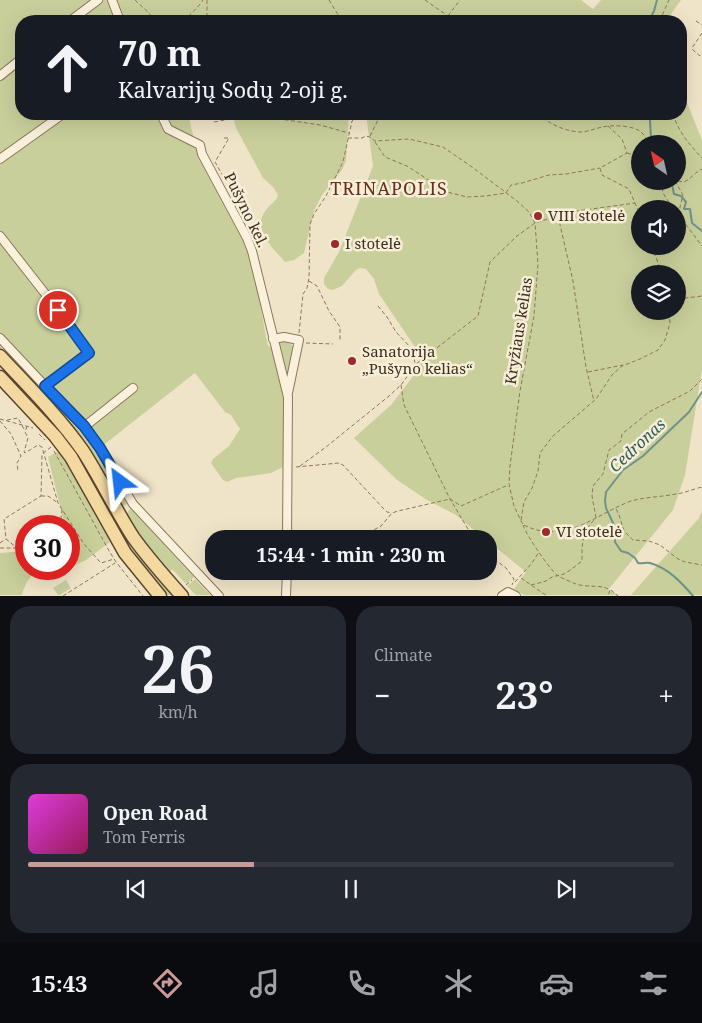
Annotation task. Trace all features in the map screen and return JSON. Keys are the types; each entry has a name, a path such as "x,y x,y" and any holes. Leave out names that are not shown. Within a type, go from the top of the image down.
{"main road":[{"path":"0,356 65,428 94,468 146,555 184,591"},
{"path":"0,377 53,442 71,457 125,553 160,596"},
{"path":"53,442 65,428"}],"street":[{"path":"78,15 98,0"},
{"path":"112,0 118,15"},
{"path":"0,76 15,64"},
{"path":"0,159 55,120"},
{"name":"Pušyno kel.","path":"164,120 168,129 200,145 202,154 247,238 257,268 288,397"},
{"path":"0,236 89,353 45,386"},
{"path":"273,339 284,337 298,341"},
{"path":"0,338 84,426 100,448 133,504 219,596"},
{"name":"Pušyno kel.","path":"287,530 288,397 298,341"},
{"path":"84,426 133,388"},
{"path":"119,512 133,504"},
{"path":"286,596 287,580"}],"path":[{"path":"135,0 150,15"},
{"path":"189,15 203,0"},
{"path":"207,0 207,15"},
{"path":"329,0 338,15"},
{"path":"425,0 447,15"},
{"path":"449,15 460,0"},
{"path":"662,15 669,0"},
{"path":"696,21 702,25"},
{"path":"702,33 692,48 700,56 702,54"},
{"path":"214,122 225,120"},
{"path":"286,120 320,125 349,133"},
{"path":"333,344 298,341 303,294 307,288 308,280 310,224 343,162 354,120"},
{"path":"370,136 378,120"},
{"path":"545,120 560,128 574,131 582,132 608,126 617,126 639,130 644,135"},
{"path":"675,120 690,145 702,158"},
{"path":"608,126 622,139 627,153"},
{"path":"348,138 370,136"},
{"path":"370,136 385,157 407,166 447,192 467,197 506,192 511,185 535,178 600,168 627,153 631,154"},
{"path":"224,138 229,138 215,162 246,216"},
{"path":"375,142 409,139 442,147 506,192 530,212 536,223"},
{"path":"600,168 602,175 629,189 633,200"},
{"path":"686,181 702,169"},
{"path":"227,182 232,178"},
{"path":"300,466 389,396 401,385 416,364 478,316 490,262 517,236 536,223 570,212 631,204"},
{"path":"558,216 573,281 587,372 594,401"},
{"name":"Kryžiaus kelias","path":"536,223 538,264 534,316 520,390 509,484 514,506 527,535 557,576"},
{"path":"686,225 702,246"},
{"path":"308,280 317,286 329,311 340,327 340,340"},
{"path":"686,298 702,296"},
{"path":"378,306 396,332 412,349 416,364"},
{"path":"521,520 524,502 532,488 538,471 540,453 553,436 594,401 612,375 622,366 658,350 665,340 670,320"},
{"path":"587,372 629,363"},
{"path":"596,518 592,496 593,486 603,474 609,450 621,441 622,434 649,412 690,391 702,379"},
{"path":"401,385 404,405 450,499 468,530"},
{"path":"0,420 18,418 28,438 25,453 38,445 42,447 58,503 81,540 101,563 114,559"},
{"path":"0,420 11,434 21,456 17,463 18,471"},
{"path":"5,420 34,428"},
{"path":"26,432 27,426"},
{"path":"36,430 53,442 93,524 116,562 143,596"},
{"path":"41,496 42,454 53,442"},
{"path":"288,469 300,466 339,463 344,465 387,512 392,513 450,499 462,506 509,484"},
{"path":"523,525 537,530 574,528 630,502 643,498 676,494 702,487"},
{"path":"0,518 4,519 41,496 48,496 58,503"},
{"path":"616,508 624,531 633,540 660,544 678,559 702,565"},
{"path":"61,515 62,509"},
{"path":"374,530 381,526 392,513"},
{"path":"531,585 569,572 582,561 585,530 596,518"},
{"path":"4,519 6,538 15,546"},
{"path":"0,543 6,538"},
{"path":"0,548 15,548"},
{"path":"509,594 514,583 532,563 539,551"},
{"path":"63,596 116,562"},
{"path":"497,562 509,572 514,579 514,583"},
{"path":"184,591 199,574"},
{"path":"557,576 576,584 590,587 605,586 618,596"},
{"path":"520,577 547,596"},
{"path":"608,596 610,590"}],"green space":[{"path":"0,0 581,0 593,9 601,0 681,0 670,15 15,15 15,120 190,120 196,145 203,161 248,251 268,346 273,348 282,387 284,408 283,467 271,473 236,478 227,482 223,480 211,463 213,459 229,446 240,429 231,415 225,412 195,373 101,447 0,334"},
{"path":"687,103 702,140 702,369 685,475 673,510 608,590 619,595 524,595 514,589 526,572 497,548 497,530 474,530 456,515 427,500 397,480 354,438 391,405 421,366 415,347 379,294 374,279 366,269 360,268 356,270 342,286 333,290 328,289 324,284 324,278 339,252 373,166 367,120 687,120"},
{"path":"349,120 346,161 342,170 322,195 314,211 304,253 294,260 285,262 265,238 261,224 262,217 278,195 273,187 263,178 234,121"},
{"path":"284,339 289,341 293,347 287,377 278,344"},
{"path":"0,346 37,386 39,384 92,441 127,501 126,505 120,506 0,351"},
{"path":"66,441 94,477 176,595 168,595 159,587 128,549"},
{"path":"59,451 110,542 80,563 80,515 62,515 48,457"},
{"path":"130,509 135,511 194,577 186,584 172,569 170,573 147,548 125,516"},
{"path":"702,511 702,595 631,595 699,518"},
{"path":"15,552 15,580 28,580 22,595 0,595 0,553"},
{"path":"195,579 209,594 213,595 196,595 187,586"},
{"path":"66,580 71,588 58,595 53,588"}],"waterway":[{"name":"Cedronas","path":"652,15 657,0"},
{"name":"Cedronas","path":"650,120 651,135"},
{"name":"Cedronas","path":"673,190 674,194 681,196 686,202 684,209 690,209 692,223 702,231"},
{"name":"Cedronas","path":"693,596 663,568 650,563 638,563 628,553 621,551 615,542 614,525 606,508 605,501 606,492 623,470 643,456 689,412 702,392"}],"place":[{"name":"VIII stotelė","path":"538,216"},
{"name":"I stotelė","path":"335,244"},
{"name":"Sanatorija „Pušyno kelias“","path":"352,361"},
{"name":"VI stotelė","path":"546,532"}],"district":[{"name":"TRINAPOLIS","path":"389,189"}],"route":[{"path":"58,310 89,353 45,386 84,426 100,448 120,482"}]}
